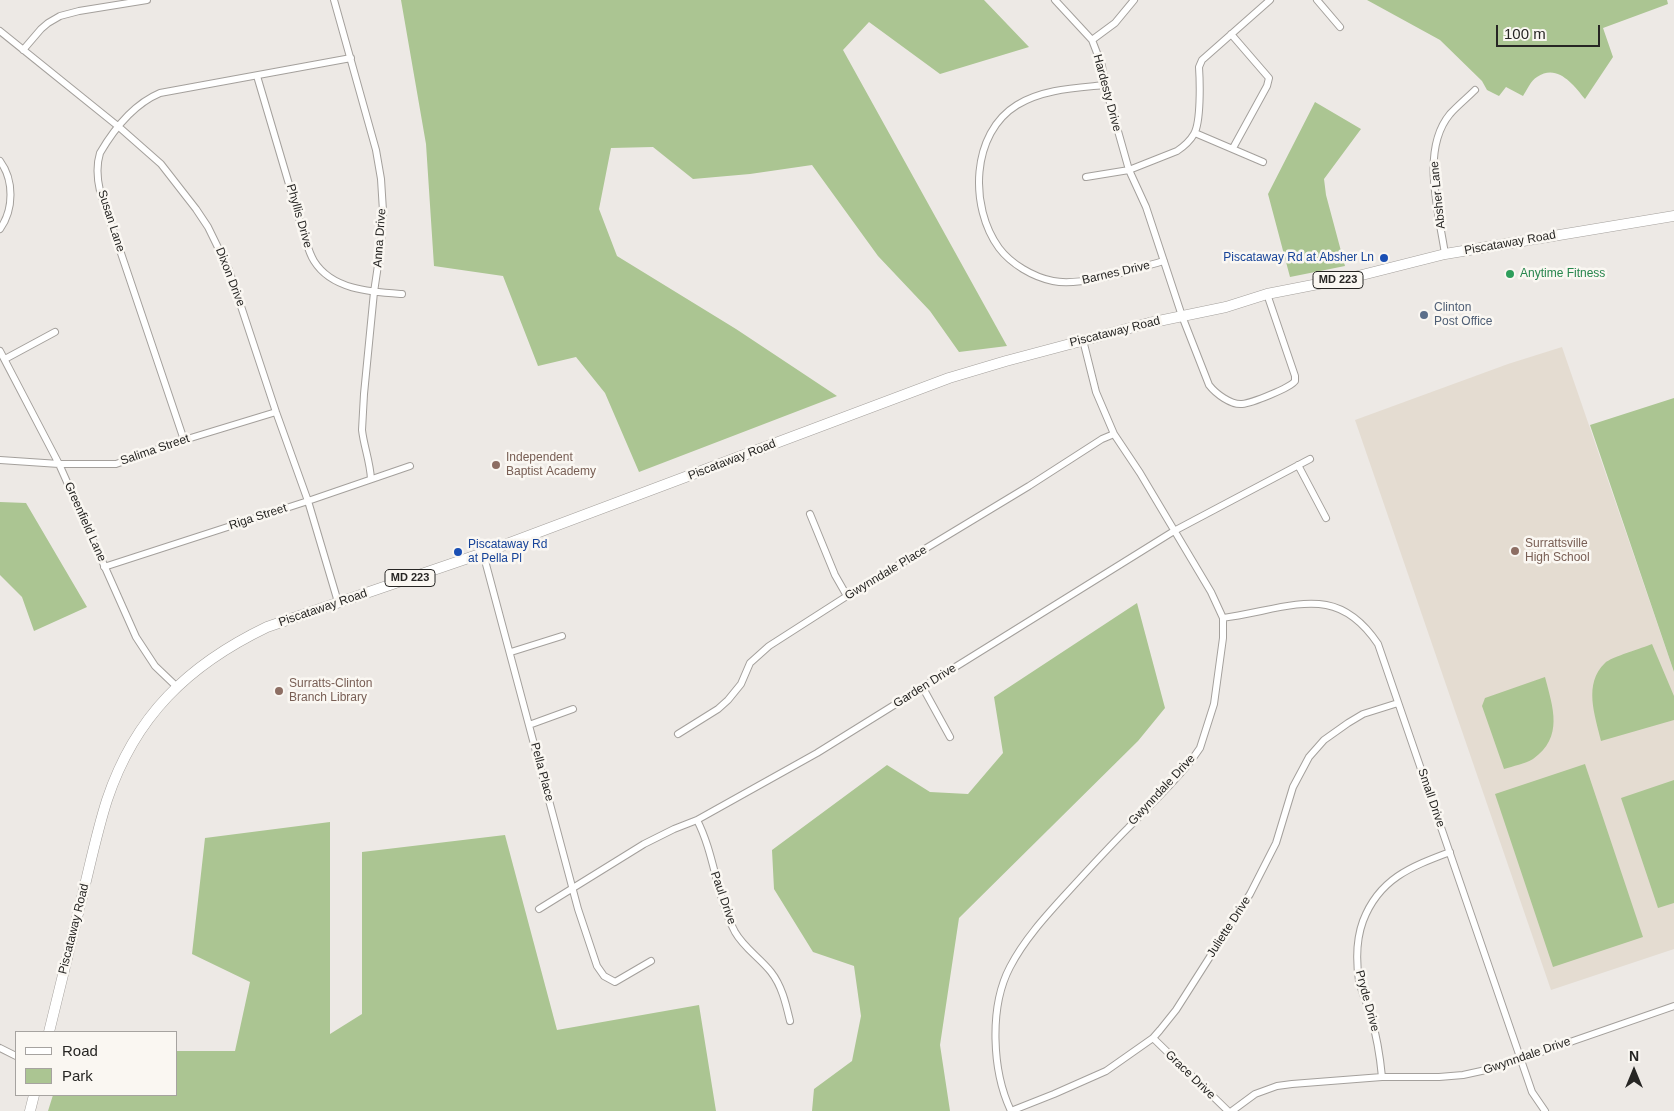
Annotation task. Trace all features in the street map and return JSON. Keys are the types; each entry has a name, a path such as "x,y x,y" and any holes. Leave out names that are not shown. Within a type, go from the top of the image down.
{"main road":[{"name":"Piscataway Road","path":"49,1031 94,846 107,800 118,773 135,739 155,711 177,687 204,663 236,642 266,627 483,553 949,378 1006,361 1082,340 1226,307 1267,294 1354,277 1445,254 1674,216"},
{"path":"30,1111 34,1096"}],"street":[{"path":"23,50 40,29 60,16 147,0"},
{"name":"Anna Drive","path":"334,0 371,130 381,179 382,228 378,274 374,292 362,430 370,463 371,479"},
{"name":"Hardesty Drive","path":"1054,0 1092,40 1102,66 1105,85 1129,170 1146,207 1182,316 1209,385 1214,391 1232,402 1242,404 1286,388 1295,381 1267,294"},
{"path":"1092,40 1115,23 1134,0"},
{"path":"1086,176 1129,170 1177,151 1195,133 1199,67 1202,60 1270,0"},
{"path":"1317,0 1340,27"},
{"name":"Dixon Drive","path":"0,31 119,127 161,164 196,209 216,242 228,270 308,501 338,602"},
{"path":"1231,34 1269,78 1267,86 1233,148"},
{"name":"Susan Lane","path":"184,440 100,191 97,177 98,161 105,145 140,104 160,94 204,84 351,58"},
{"name":"Phyllis Drive","path":"257,76 304,235 314,260 325,274 337,282 374,292 402,294"},
{"name":"Barnes Drive","path":"1105,85 1050,92 1017,105 999,120 989,138 980,164 979,189 986,223 998,246 1014,262 1040,278 1054,281 1077,282 1164,261"},
{"name":"Absher Lane","path":"1445,254 1434,183 1434,154 1441,130 1449,115 1475,90"},
{"path":"1195,133 1263,162"},
{"path":"0,161 8,174 11,190 8,211 0,229"},
{"path":"5,359 55,332"},
{"name":"Gwynndale Drive","path":"1011,1111 1001,1086 996,1049 998,1006 1009,968 1044,918 1186,768 1200,748 1214,704 1223,638 1223,618 1211,592 1126,450 1114,434 1096,392 1082,340"},
{"name":"Greenfield Lane","path":"0,351 59,464 139,643 155,666 177,687"},
{"name":"Salima Street","path":"0,460 59,464 116,464 184,440 276,412"},
{"name":"Gwynndale Place","path":"678,734 718,709 728,700 736,691 750,662 793,630 1029,486 1102,439 1114,434"},
{"name":"Garden Drive","path":"539,909 658,836 697,820 817,753 1174,531 1310,459"},
{"name":"Riga Street","path":"104,567 410,466"},
{"path":"1298,466 1326,518"},
{"path":"810,514 847,596"},
{"name":"Pella Place","path":"483,553 573,888 597,966 604,976 615,982 651,961"},
{"name":"Small Drive","path":"1223,618 1307,603 1326,604 1343,611 1364,626 1378,644 1532,1092 1545,1111"},
{"path":"511,652 562,636"},
{"path":"923,688 950,737"},
{"name":"Juliette Drive","path":"1011,1111 1106,1071 1153,1038 1176,1010 1250,894 1276,843 1293,787 1309,757 1324,740 1363,714 1398,704"},
{"path":"529,725 573,708"},
{"name":"Paul Drive","path":"697,820 708,844 721,897 733,928 743,943 764,964 778,982 786,1002 790,1021"},
{"name":"Pryde Drive","path":"1382,1077 1380,1050 1360,983 1357,954 1360,931 1372,901 1390,881 1423,862 1450,852"},
{"name":"Gwynndale Drive","path":"1230,1111 1255,1094 1277,1086 1382,1077 1424,1078 1463,1075 1495,1068 1674,1006"},
{"name":"Grace Drive","path":"1153,1038 1230,1111"},
{"path":"0,1048 15,1056"}],"shaded area":[{"path":"1562,347 1674,672 1674,949 1551,990 1355,420 1508,364"}],"green space":[{"path":"401,0 984,0 1029,47 940,74 869,22 843,50 1007,346 959,352 930,311 878,256 812,165 750,174 693,179 653,147 611,148 599,209 617,256 736,329 837,396 639,472 605,393 576,357 538,366 503,276 434,266 426,144"},
{"path":"1367,0 1667,0 1668,4 1603,28 1613,57 1585,99 1564,77 1551,72 1544,73 1535,78 1523,96 1506,87 1499,96 1487,90 1482,81 1440,40"},
{"path":"1315,102 1361,129 1324,179 1326,195 1345,266 1290,277 1268,194"},
{"path":"1674,398 1674,672 1590,425"},
{"path":"0,502 26,503 87,607 34,631 22,597 0,575"},
{"path":"1137,603 1165,708 1138,741 959,918 940,1045 950,1111 812,1111 814,1089 852,1061 861,1016 854,966 813,952 774,889 772,850 887,765 930,792 968,794 1003,753 994,697"},
{"path":"1652,644 1674,696 1674,720 1601,741 1592,700 1594,680 1598,671 1605,663 1620,655"},
{"path":"1545,677 1554,721 1553,732 1549,741 1533,759 1504,769 1482,706 1485,698"},
{"path":"1585,764 1643,937 1553,967 1495,794"},
{"path":"1674,780 1674,903 1658,908 1621,798"},
{"path":"330,822 330,1034 362,1014 362,852 505,835 557,1030 699,1005 716,1111 48,1111 53,1096 178,1096 178,1051 235,1051 250,982 192,954 205,838"}],"place":[{"name":"Piscataway Rd at Absher Ln","path":"1384,258"},
{"name":"Anytime Fitness","path":"1510,274"},
{"name":"Clinton Post Office","path":"1424,315"},
{"name":"Independent Baptist Academy","path":"496,465"},
{"name":"Surrattsville High School","path":"1515,551"},
{"name":"Piscataway Rd at Pella Pl","path":"458,552"},
{"name":"Surratts-Clinton Branch Library","path":"279,691"}]}
